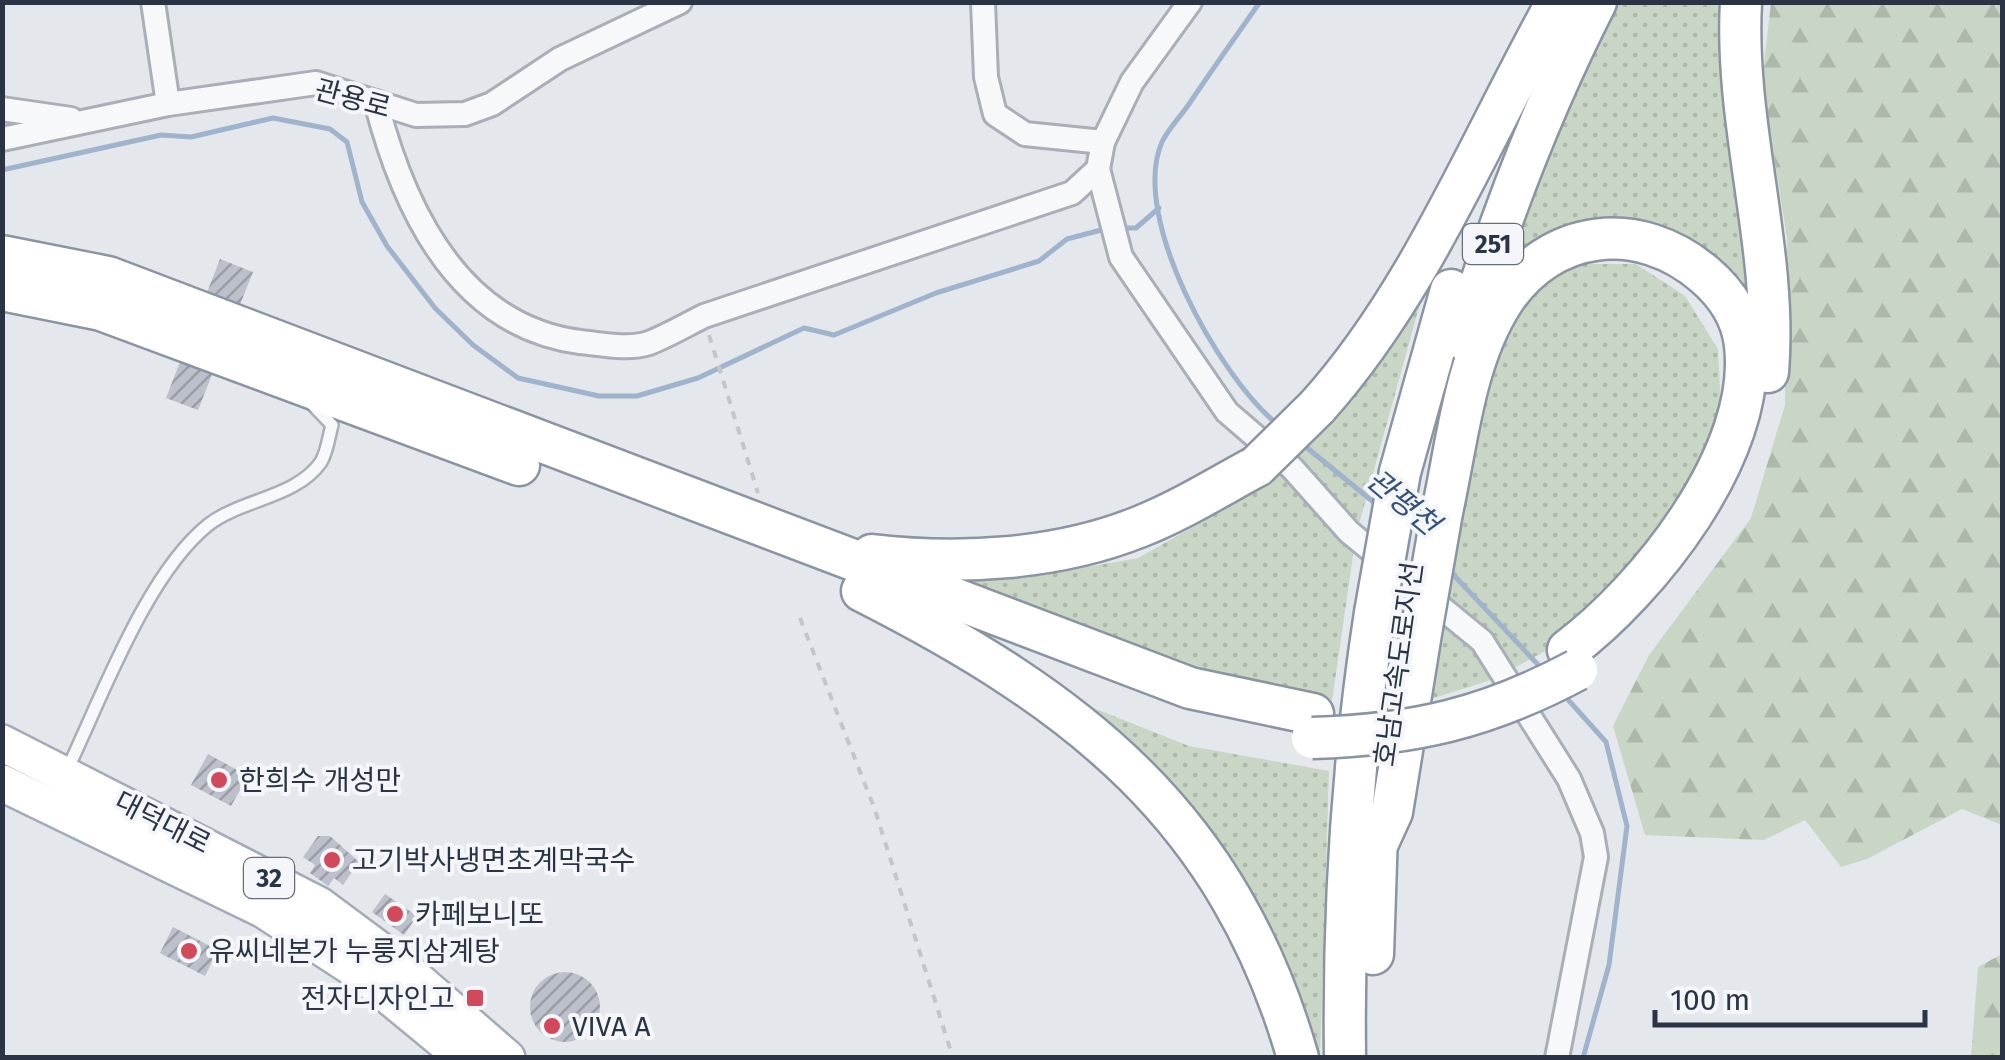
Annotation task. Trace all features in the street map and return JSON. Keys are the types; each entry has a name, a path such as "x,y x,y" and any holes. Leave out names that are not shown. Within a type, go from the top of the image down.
{"highway":[{"path":"794,540 845,552 924,559 1055,550 1137,528 1257,466 1348,372 1388,313 1561,2"},
{"name":"호남고속도로지선","path":"1346,1058 1351,802 1399,620 1462,252 1561,2"},
{"name":"호남고속도로지선","path":"1422,494 1486,262 1534,137 1596,2"},
{"path":"1573,660 1619,639 1681,572 1719,516 1759,425 1770,348 1748,135 1741,2"},
{"path":"2,290 101,310 1181,707 1387,736 1452,724 1524,698 1573,660 1664,556 1700,502 1727,442 1744,387 1745,346 1732,306 1718,286 1678,255 1620,236 1574,242 1538,261 1491,320 1467,398 1422,494 1399,620 1392,812 1376,847 1372,1058"},
{"path":"2,256 108,278 1190,688 1313,726"},
{"path":"862,591 925,623 1044,695 1132,770 1210,861 1246,922 1271,978 1298,1058"}],"main road":[{"name":"대덕대로","path":"2,743 319,905 401,966 507,1058"},
{"name":"대덕대로","path":"2,783 264,910 362,974 464,1058"}],"street":[{"path":"153,2 168,104"},
{"name":"관용로","path":"2,139 168,104 316,84 416,114 466,114 492,104 560,59 680,2"},
{"path":"983,2 986,77 995,114 1025,134 1103,142"},
{"path":"1190,2 1132,82 1103,142 1100,177 1122,257 1227,412 1292,468 1350,532 1482,641 1569,779 1592,833 1596,857 1557,1058"},
{"path":"376,102 392,162 423,232 445,262 518,324 556,338 610,345 646,344 704,316 1072,193 1100,177"},
{"path":"2,109 52,118 105,119"}],"lane":[{"path":"65,773 148,602 183,546 220,516 296,484 321,461 332,425 285,378"}],"path":[{"path":"708,332 762,504"},
{"path":"800,618 875,810 954,1058"}],"green space":[{"path":"1617,3 1720,3 1728,140 1749,258 1751,330 1654,236 1503,269 1544,156"},
{"path":"1771,3 2002,3 2002,825 1962,809 1867,859 1841,867 1805,820 1764,840 1645,835 1613,726 1649,655 1751,518 1785,405 1787,238 1762,81"},
{"path":"1574,264 1636,264 1685,296 1718,349 1721,408 1693,489 1570,638 1508,671 1437,599 1489,380 1523,296"},
{"path":"1429,271 1356,535 1332,701 1263,693 920,579 1020,579 1138,558 1238,502 1341,405"},
{"path":"1429,605 1478,645 1494,679 1412,705"},
{"path":"1071,699 1189,746 1329,771 1320,1057 1307,1057 1286,987"},
{"path":"2002,954 2002,1057 1971,1057 1978,967"}],"building":[{"path":"220,259 253,272 198,410 166,398"},
{"name":"한희수 개성만","path":"208,754 248,776 231,806 191,785"},
{"name":"고기박사냉면초계막국수","path":"318,836 330,836 359,862 343,885 334,878 328,886 310,873 315,865 303,857"},
{"name":"카페보니또","path":"385,894 417,916 404,935 372,912"},
{"name":"유씨네본가 누룽지삼계탕","path":"173,927 218,950 205,976 160,953"},
{"path":"565,972 579,974 590,982 598,993 598,1021 590,1032 579,1040 565,1042 551,1040 540,1032 532,1021 530,1007 532,993 540,982 551,974"}],"waterway":[{"name":"관평천","path":"1260,2 1165,137 1155,174 1158,211 1185,293 1230,370 1276,423"},
{"path":"2,170 161,135 191,137 273,118 330,129 347,142 362,202 387,246 435,308 473,345 518,378 599,396 637,396 698,378 804,328 834,335 936,293 1039,261 1067,239 1105,229"},
{"path":"1121,228 1136,228 1159,208"},
{"name":"관평천","path":"1300,442 1377,505"},
{"name":"관평천","path":"1448,569 1543,670"},
{"name":"관평천","path":"1563,694 1606,742 1627,826 1609,965 1583,1058"}],"place":[{"name":"한희수 개성만","path":"219,780"},
{"name":"고기박사냉면초계막국수","path":"332,860"},
{"name":"카페보니또","path":"395,914"},
{"name":"유씨네본가 누룽지삼계탕","path":"189,951"},
{"name":"전자디자인고","path":"475,998"},
{"name":"VIVA A","path":"552,1026"}]}
